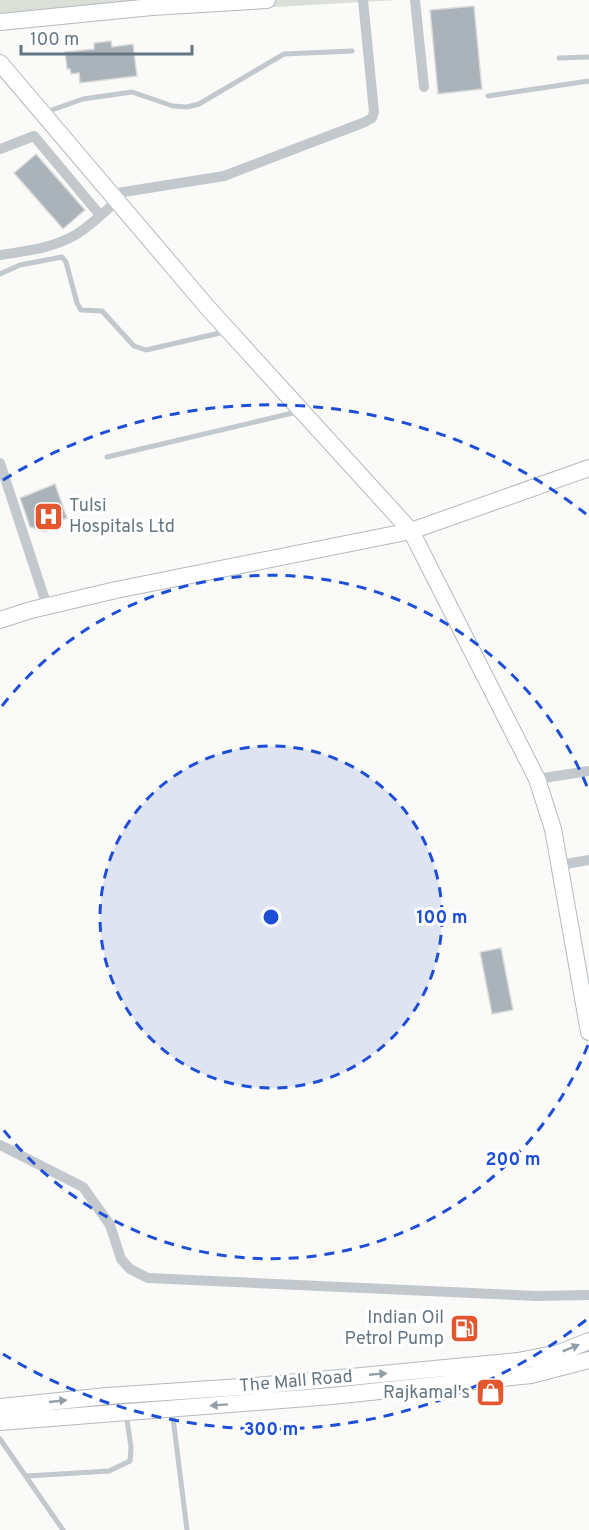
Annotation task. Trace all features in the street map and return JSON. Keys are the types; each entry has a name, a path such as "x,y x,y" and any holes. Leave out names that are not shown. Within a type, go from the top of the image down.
{"street":[{"path":"0,22 152,4 267,0"},
{"path":"0,255 50,246 79,233 100,215 114,197 224,176 372,118 374,112 363,0"},
{"path":"415,0 424,87"},
{"path":"0,63 228,331 411,531 537,779 553,829 587,1005 589,1032"},
{"path":"0,149 34,136 100,215"},
{"path":"0,463 47,606"},
{"path":"0,620 116,590 411,531 589,468"},
{"path":"537,779 589,771"},
{"path":"560,865 589,860"},
{"path":"0,1145 83,1187 110,1225 121,1259 130,1269 148,1278 536,1296 589,1295"},
{"name":"The Mall Road","path":"0,1422 332,1396 559,1353 589,1341"},
{"name":"The Mall Road","path":"0,1407 133,1394 256,1386 431,1377 531,1375 589,1360"},
{"path":"130,1411 133,1394"}],"lane":[{"path":"43,113 83,99 132,92 172,106 187,107 198,104 275,57 284,54 352,51"},
{"path":"559,58 589,57"},
{"path":"488,96 589,81"},
{"path":"0,274 20,265 62,257 66,262 81,310 102,311 140,350 228,331"},
{"path":"107,457 301,411"},
{"path":"172,1408 187,1530"},
{"path":"27,1476 109,1471 130,1461 130,1411"},
{"path":"0,1439 63,1530"}],"shaded area":[{"path":"0,0 397,0 0,23"}],"building":[{"path":"474,6 482,89 438,94 430,10"},
{"path":"111,41 112,47 133,44 137,76 80,83 79,73 71,74 70,69 67,69 65,52 94,49 94,43"},
{"path":"36,154 85,210 63,229 14,173"},
{"path":"55,484 67,518 55,523 46,532 30,527 20,498"},
{"path":"501,948 513,1010 492,1014 480,952"}],"place":[{"name":"Tulsi Hospitals Ltd","path":"48,516"},
{"name":"Indian Oil Petrol Pump","path":"465,1328"},
{"name":"Rajkamal's","path":"491,1393"}]}
